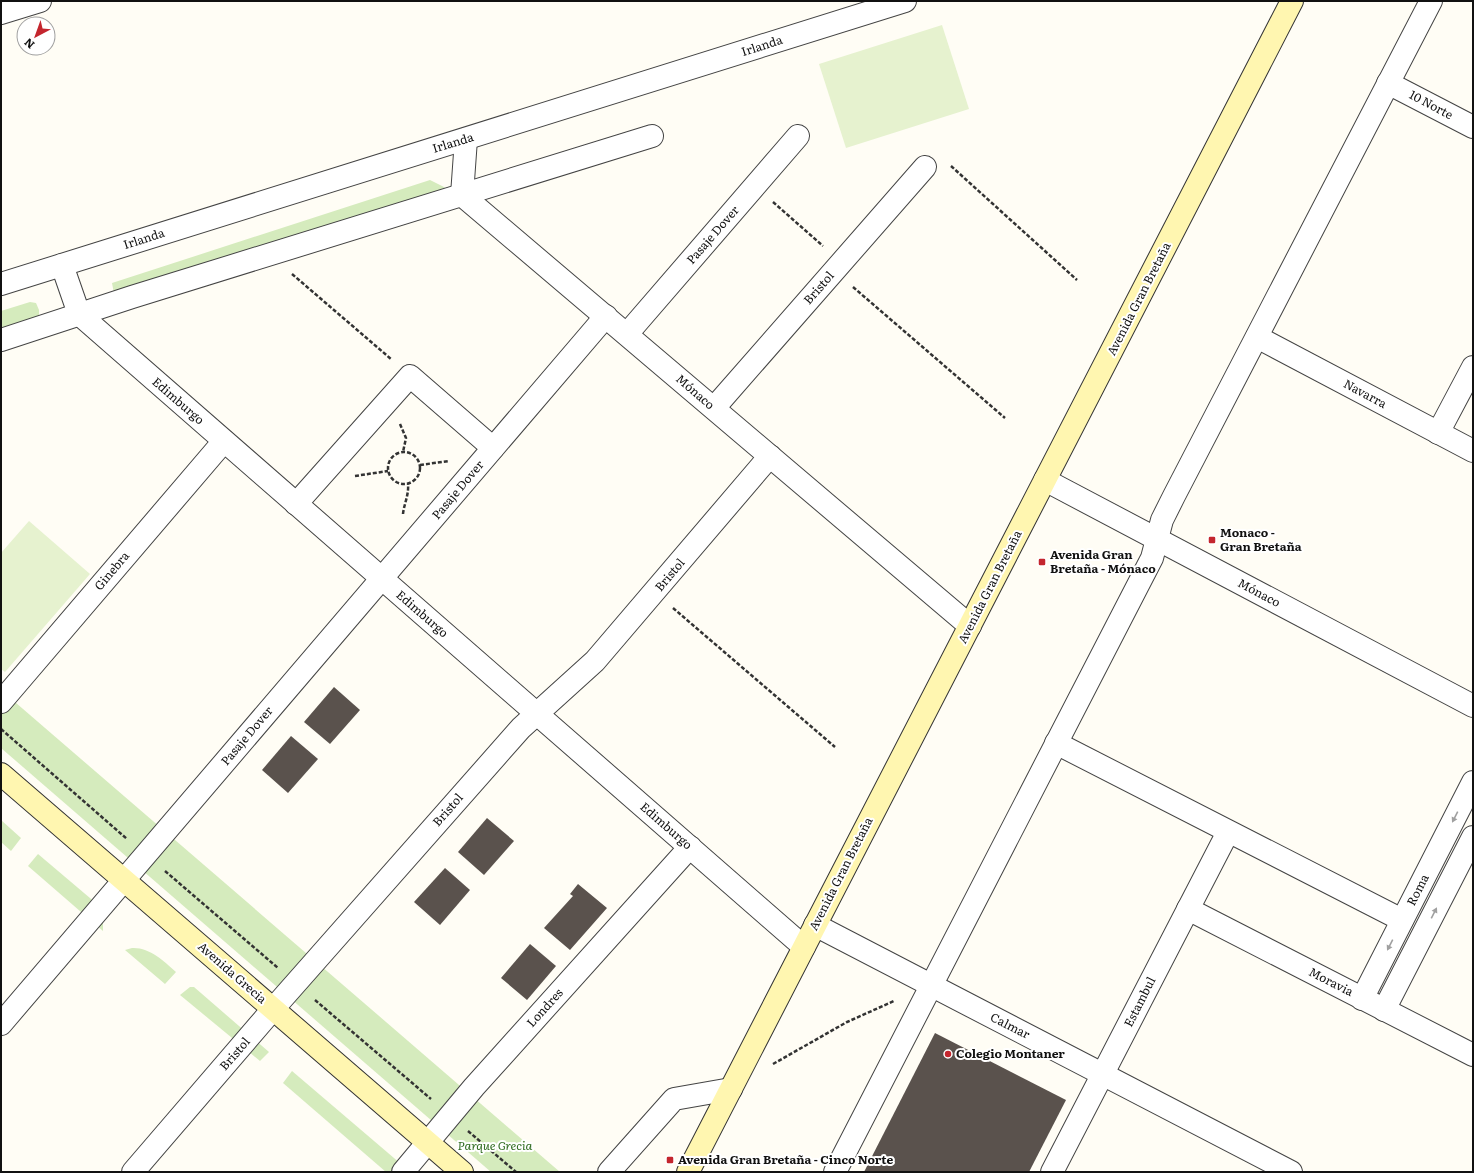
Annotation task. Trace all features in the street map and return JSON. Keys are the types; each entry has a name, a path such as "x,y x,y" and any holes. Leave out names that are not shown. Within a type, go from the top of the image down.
{"main road":[{"name":"Avenida Gran Bretaña","path":"688,1172 1292,1"},
{"name":"Avenida Grecia","path":"1,774 462,1172"}],"street":[{"path":"1,13 40,1"},
{"name":"Irlanda","path":"1,284 905,1"},
{"path":"835,1172 1152,558 1162,520 1431,1"},
{"name":"10 Norte","path":"1388,83 1473,127"},
{"path":"1,340 79,314 652,136"},
{"name":"Pasaje Dover","path":"627,334 798,136"},
{"path":"462,195 466,139"},
{"name":"Bristol","path":"714,408 924,167"},
{"name":"Mónaco","path":"462,195 970,626"},
{"name":"Edimburgo","path":"62,265 79,314 804,947"},
{"name":"Pasaje Dover","path":"1,1024 606,316"},
{"name":"Navarra","path":"1258,336 1473,451"},
{"path":"1438,433 1473,367"},
{"path":"296,504 410,376 493,448"},
{"name":"Ginebra","path":"1,702 224,441"},
{"name":"Bristol","path":"133,1172 273,1009 536,713 573,683 595,661 770,456"},
{"name":"Mónaco","path":"1045,480 1473,706"},
{"path":"1056,743 1402,920"},
{"name":"Roma","path":"1362,999 1473,782"},
{"name":"Estambul","path":"1052,1172 1228,832"},
{"name":"Roma","path":"1384,1010 1473,837"},
{"name":"Londres","path":"402,1172 450,1116 690,847"},
{"name":"Moravia","path":"1188,909 1473,1055"},
{"name":"Calmar","path":"815,925 1291,1172"},
{"path":"609,1172 674,1099 731,1089"}],"path":[{"path":"951,166 1077,280"},
{"path":"755,186 838,267 1005,418"},
{"path":"270,255 410,376"},
{"path":"403,452 414,455 418,460 420,471 414,481 403,484 393,480 388,470 392,458 397,453 403,452"},
{"path":"655,592 834,747"},
{"path":"1,729 516,1172"},
{"path":"772,1065 846,1022 896,1000"}],"green space":[{"path":"942,25 969,109 846,148 819,64"},
{"path":"430,180 444,187 450,192 115,299 112,283"},
{"path":"30,302 36,303 39,310 39,319 1,331 1,311"},
{"path":"29,521 90,574 5,672 1,669 1,553"},
{"name":"Parque Grecia","path":"1,690 560,1172 491,1172 1,748"},
{"path":"1,820 21,838 11,851 1,842"},
{"path":"38,854 97,904 103,913 103,931 28,866"},
{"path":"138,948 150,952 176,972 165,984 125,950"},
{"path":"190,987 194,987 269,1052 260,1061 180,995"},
{"path":"292,1071 408,1170 408,1172 386,1172 283,1083"}],"building":[{"path":"334,687 360,710 330,744 304,722"},
{"path":"291,736 318,759 288,793 262,770"},
{"path":"487,818 514,841 484,875 458,852"},
{"path":"445,868 470,890 440,925 414,902"},
{"path":"578,884 607,908 570,950 544,928 573,896 570,894"},
{"path":"530,944 556,966 527,1000 501,978"},
{"name":"Colegio Montaner","path":"935,1033 1066,1100 1029,1172 864,1172"}],"place":[{"name":"Monaco - Gran Bretaña","path":"1212,540"},
{"name":"Avenida Gran Bretaña - Mónaco","path":"1042,562"},
{"name":"Colegio Montaner","path":"948,1054"},
{"name":"Avenida Gran Bretaña - Cinco Norte","path":"670,1160"}]}
